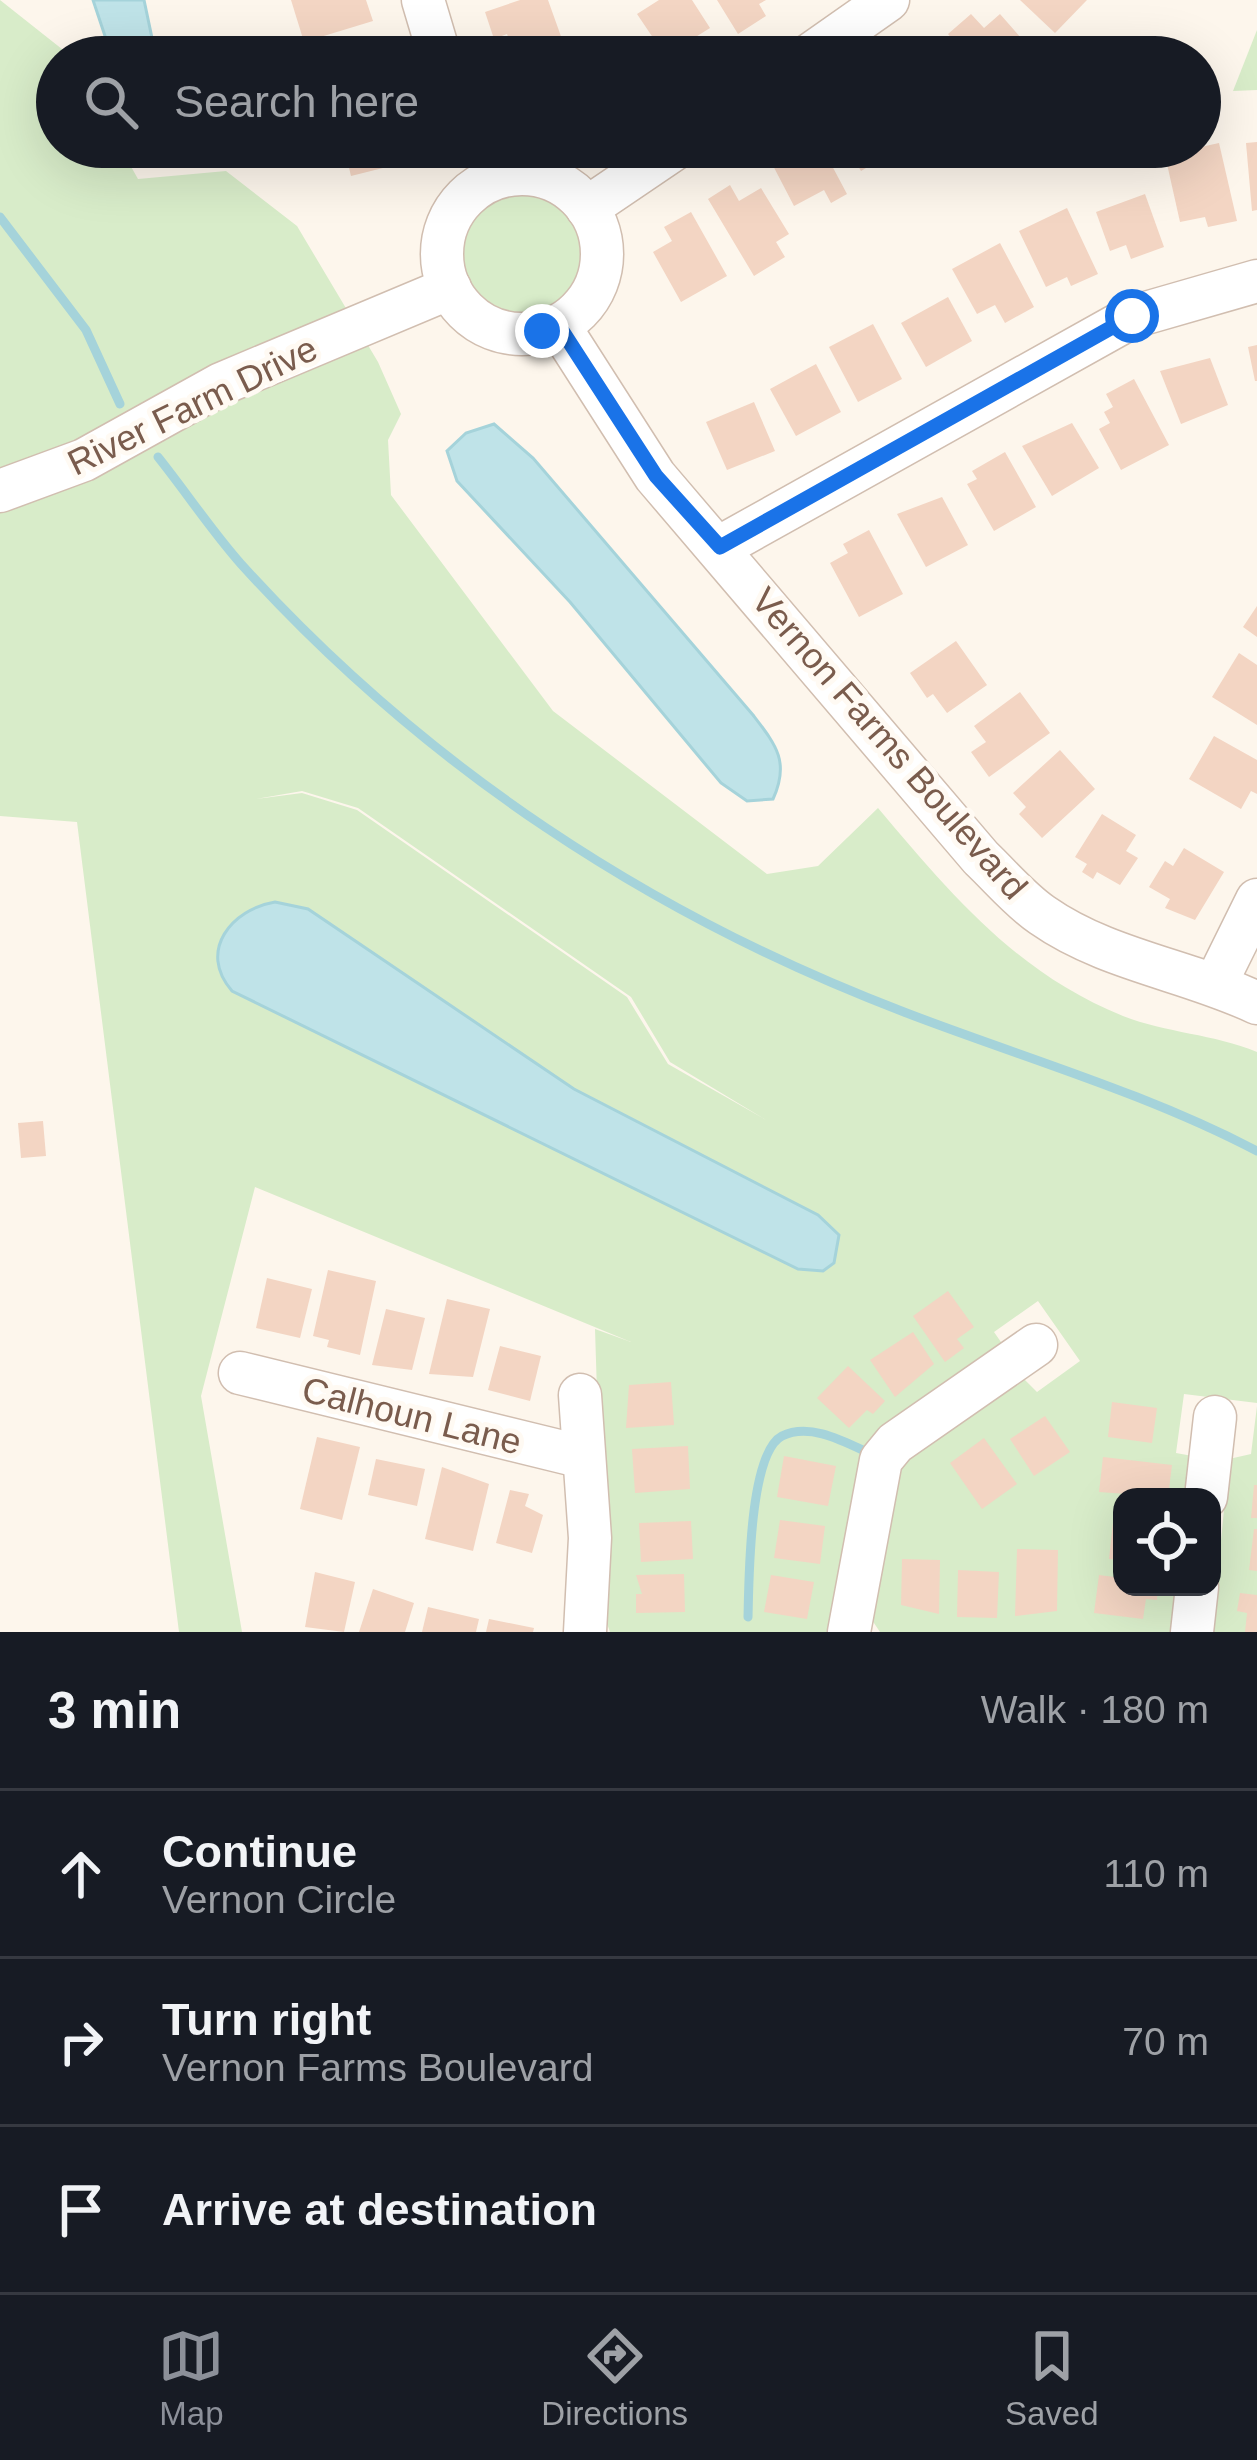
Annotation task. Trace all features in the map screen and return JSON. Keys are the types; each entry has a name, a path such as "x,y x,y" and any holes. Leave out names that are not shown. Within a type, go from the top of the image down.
{"street":[{"path":"423,0 434,36"},
{"path":"836,36 888,0"},
{"path":"476,168 447,225 442,252 450,288 479,322 504,332 532,334 559,326 588,298 602,260 599,232 587,208 551,179 490,168"},
{"path":"587,208 646,168"},
{"path":"720,547 1132,316 1257,281"},
{"name":"River Farm Drive","path":"0,491 84,460 221,384 450,288"},
{"name":"Vernon Farms Boulevard","path":"559,326 656,476 981,858 1041,915 1108,950 1216,983 1257,1003"},
{"path":"1216,983 1257,900"},
{"path":"849,1632 880,1460 896,1443 1036,1345"},
{"name":"Calhoun Lane","path":"240,1373 583,1457"},
{"path":"580,1395 590,1538 585,1632"},
{"path":"1207,1488 1215,1417"},
{"path":"1192,1632 1196,1596"}],"green space":[{"path":"0,0 45,36 36,36 36,168 132,168 138,179 226,171 297,226 378,362 401,414 388,440 391,495 553,711 767,874 818,866 878,808 987,928 1050,977 1123,1016 1257,1052 1257,1403 1184,1394 1176,1453 1198,1457 1193,1488 1113,1488 1113,1596 1179,1596 1171,1632 880,1632 872,1620 890,1488 904,1461 1024,1379 1037,1392 1080,1361 1038,1301 994,1332 1003,1345 887,1433 828,1632 610,1632 604,1615 595,1329 631,1342 255,1187 201,1396 242,1632 179,1632 77,822 0,816","holes":["302,791 358,808 631,997 670,1062 766,1120 668,1064 627,997 357,810 302,793 256,799"]},
{"path":"1257,30 1257,90 1233,91"},
{"path":"519,187 544,192 566,206 580,228 585,253 580,278 566,300 544,314 519,319 494,314 472,300 458,278 453,253 458,228 472,206 494,192"},
{"path":"1257,1406 1257,1632 1212,1632 1216,1596 1221,1596 1229,1459 1251,1454"}],"water":[{"path":"93,0 144,0 152,36 105,36"},
{"path":"494,424 533,458 761,726 780,764 773,799 747,801 721,783 570,602 457,481 447,451 466,433"},
{"path":"275,902 308,909 574,1089 818,1215 839,1235 834,1263 823,1271 798,1269 232,991 218,961 224,934 245,913"}],"building":[{"path":"291,0 366,0 373,21 324,36 302,36"},
{"path":"520,0 548,0 561,36 493,36 485,12"},
{"path":"659,0 692,0 710,28 697,36 652,36 637,14"},
{"path":"717,0 766,0 759,4 766,16 738,34"},
{"path":"1020,0 1087,0 1055,33"},
{"path":"971,14 984,28 1000,14 1019,36 950,36"},
{"path":"1257,142 1257,210 1252,211 1246,143"},
{"path":"1221,152 1237,221 1208,227 1205,217 1180,222 1168,168 1221,168"},
{"path":"349,168 383,168 351,176"},
{"path":"774,168 833,168 847,194 831,203 824,190 794,206"},
{"path":"730,185 739,201 761,188 789,234 776,242 785,257 754,276 708,199"},
{"path":"1145,194 1164,247 1131,259 1126,245 1110,251 1096,212"},
{"path":"1067,208 1098,274 1071,286 1067,277 1046,287 1019,231"},
{"path":"691,212 727,276 681,302 653,252 672,241 664,227"},
{"path":"1000,243 1034,307 1005,323 995,305 977,314 952,269"},
{"path":"948,297 972,341 926,367 901,323"},
{"path":"873,324 902,379 858,402 829,347"},
{"path":"1257,345 1257,381 1255,381 1248,347"},
{"path":"1210,358 1228,405 1181,424 1160,371"},
{"path":"816,364 841,412 796,436 770,389"},
{"path":"1134,379 1169,445 1121,470 1099,429 1110,423 1104,412 1113,407 1106,394"},
{"path":"754,402 775,451 727,470 706,422"},
{"path":"1072,423 1099,468 1052,496 1022,446"},
{"path":"1005,452 1036,507 994,531 967,484 977,479 972,471"},
{"path":"942,497 968,545 926,567 897,514"},
{"path":"869,530 903,594 859,617 830,563 848,553 843,544"},
{"path":"1257,606 1257,637 1243,627"},
{"path":"956,641 987,685 947,713 933,694 927,698 910,673"},
{"path":"1239,653 1257,665 1257,725 1212,697"},
{"path":"1020,692 1050,733 989,777 971,752 986,742 974,726"},
{"path":"1214,736 1257,760 1257,794 1251,791 1241,809 1189,779"},
{"path":"1060,750 1095,789 1042,838 1019,814 1026,807 1013,793"},
{"path":"1102,814 1136,835 1126,851 1138,858 1120,885 1097,872 1093,879 1082,872 1087,864 1075,857"},
{"path":"1184,848 1224,872 1195,920 1165,908 1170,899 1149,887 1165,861 1173,866"},
{"path":"43,1121 46,1156 21,1158 18,1123"},
{"path":"328,1270 376,1281 360,1355 327,1347 329,1340 313,1336"},
{"path":"267,1278 312,1289 300,1338 256,1328"},
{"path":"948,1291 974,1327 957,1339 964,1348 945,1362 913,1316"},
{"path":"447,1299 490,1309 473,1377 429,1374"},
{"path":"386,1309 425,1318 412,1370 372,1365"},
{"path":"913,1332 934,1364 895,1397 870,1360"},
{"path":"500,1346 541,1356 530,1401 488,1390"},
{"path":"848,1366 885,1401 873,1414 867,1410 849,1428 817,1398"},
{"path":"671,1382 674,1425 626,1428 629,1385"},
{"path":"1112,1402 1157,1408 1152,1443 1108,1437"},
{"path":"1045,1416 1070,1452 1034,1476 1010,1439"},
{"path":"317,1437 360,1447 342,1520 300,1509"},
{"path":"984,1438 1017,1484 982,1509 950,1463"},
{"path":"688,1446 690,1489 635,1493 632,1449"},
{"path":"784,1456 836,1466 828,1506 777,1497"},
{"path":"1103,1457 1172,1465 1169,1488 1099,1492"},
{"path":"376,1459 425,1469 417,1506 368,1495"},
{"path":"442,1467 489,1484 473,1551 425,1539"},
{"path":"1254,1485 1257,1518 1251,1518"},
{"path":"510,1490 529,1494 525,1506 543,1515 532,1553 496,1543"},
{"path":"780,1520 825,1526 820,1564 774,1558"},
{"path":"691,1521 693,1559 641,1562 639,1523"},
{"path":"1257,1529 1257,1571 1249,1570"},
{"path":"1017,1549 1058,1550 1057,1611 1015,1616"},
{"path":"902,1559 940,1560 939,1614 901,1605"},
{"path":"958,1570 999,1572 997,1618 957,1617"},
{"path":"315,1572 355,1582 344,1632 305,1627"},
{"path":"684,1574 685,1612 636,1613 636,1594 642,1594 636,1575"},
{"path":"771,1575 814,1582 807,1619 764,1612"},
{"path":"1099,1575 1113,1577 1113,1596 1157,1596 1157,1600 1146,1599 1143,1619 1094,1613"},
{"path":"373,1589 414,1603 405,1632 359,1632"},
{"path":"1240,1593 1257,1595 1257,1632 1245,1632 1247,1613 1237,1611"},
{"path":"428,1607 479,1619 476,1632 422,1632"},
{"path":"489,1619 534,1628 533,1632 486,1632"}],"waterway":[{"path":"0,217 86,330 120,404"},
{"path":"158,457 230,551 386,706 464,769 630,881 810,973 1126,1093 1257,1151"},
{"path":"748,1617 753,1519 771,1447 782,1436 804,1431 827,1435 871,1454"}],"route":[{"path":"542,331 559,326 656,476 720,547 1132,316"}]}
